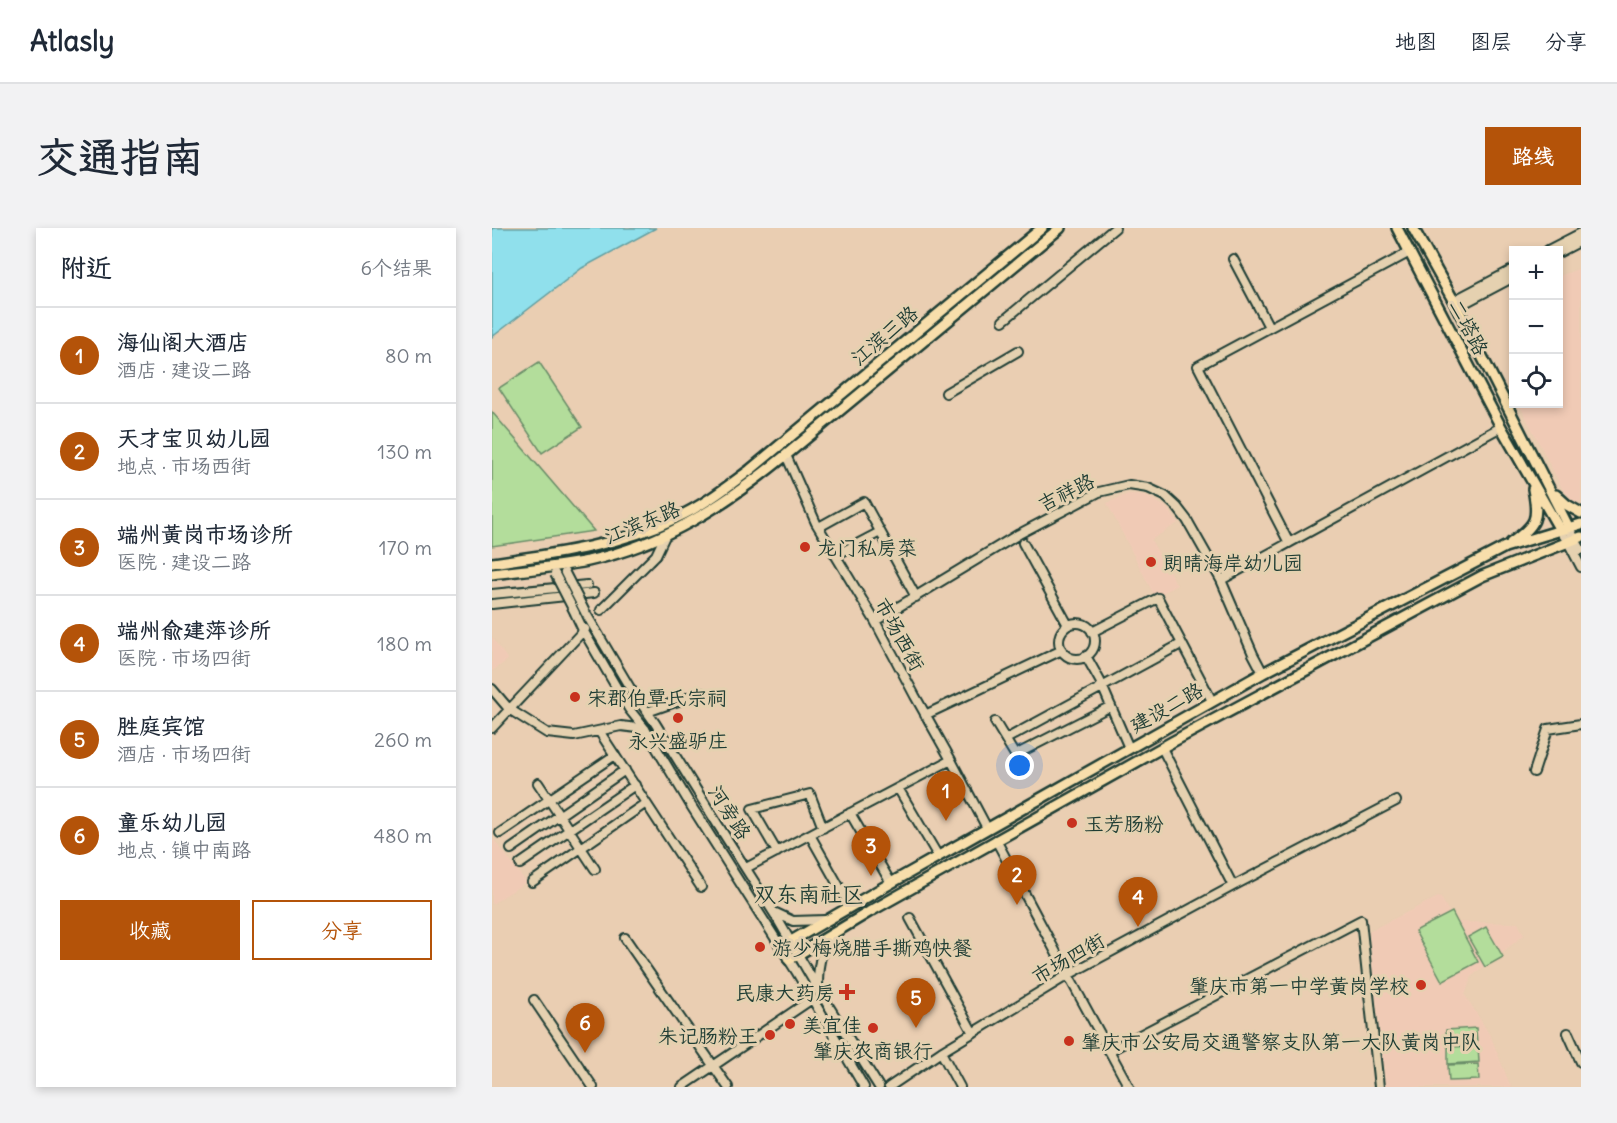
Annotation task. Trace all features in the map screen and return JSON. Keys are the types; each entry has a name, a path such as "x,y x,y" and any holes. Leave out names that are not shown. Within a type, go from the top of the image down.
{"main road":[{"name":"江滨三路","path":"750,470 1042,228"},
{"name":"江滨三路","path":"786,456 1060,228"},
{"name":"二塔路","path":"1397,228 1531,481 1565,529"},
{"name":"二塔路","path":"1413,228 1455,304 1551,491 1565,529"},
{"name":"江滨东路","path":"492,574 558,570 628,550 665,536 724,502 786,456"},
{"name":"江滨东路","path":"492,563 585,549 638,535 678,517 716,495 750,470"},
{"path":"1505,547 1524,534 1535,520 1537,510 1531,481"},
{"path":"1551,491 1581,513"},
{"name":"建设二路","path":"781,947 1263,673 1505,547 1581,524"},
{"name":"建设二路","path":"789,960 869,912 1162,748 1482,576 1575,539"},
{"path":"1477,562 1483,570 1482,576"},
{"path":"862,900 869,912"}],"street":[{"path":"1004,321 1115,228"},
{"path":"1556,246 1581,233"},
{"path":"1563,250 1581,241"},
{"path":"1289,543 1198,366 1410,252"},
{"path":"1233,259 1269,327"},
{"path":"1455,304 1509,272"},
{"path":"1455,304 1509,279"},
{"path":"946,393 1018,351"},
{"path":"1221,580 1501,427"},
{"name":"市场西街","path":"786,456 819,527 875,621 987,828"},
{"name":"吉祥路","path":"875,621 1019,534 1099,492 1129,485 1148,488 1165,496 1187,520 1221,580 1263,673"},
{"path":"819,527 864,502 915,597"},
{"path":"1565,529 1575,539 1581,550"},
{"path":"836,555 880,532"},
{"path":"601,610 656,555 665,536"},
{"path":"1575,539 1581,567"},
{"path":"1023,543 1068,625"},
{"name":"河旁路","path":"551,555 583,630 629,710 645,729 781,947 864,1087"},
{"name":"河旁路","path":"558,570 630,688 774,913 879,1087"},
{"path":"492,594 587,585"},
{"path":"492,604 594,593"},
{"path":"1092,632 1158,598 1212,701"},
{"path":"1080,623 1086,625 1092,632 1094,647 1086,656 1075,659 1062,650 1059,644 1061,633 1068,625 1080,623"},
{"path":"492,728 583,630 592,625"},
{"path":"1006,739 1181,644"},
{"path":"925,715 1062,650"},
{"path":"1086,656 1111,705 1129,748"},
{"path":"492,689 509,709 547,732 574,735 621,726 645,729"},
{"path":"647,712 701,693"},
{"path":"995,722 1015,755 1111,705"},
{"path":"621,726 629,710"},
{"path":"1534,772 1548,729 1581,724"},
{"path":"599,731 701,887"},
{"path":"1162,748 1233,886"},
{"path":"500,833 615,755"},
{"path":"746,868 951,760"},
{"path":"511,849 625,770"},
{"path":"538,783 595,869"},
{"path":"520,864 635,785"},
{"path":"898,788 938,856"},
{"path":"777,852 752,809 810,794 823,828"},
{"name":"市场四街","path":"889,1087 941,1052 1068,975 1396,801"},
{"path":"532,882 646,803"},
{"path":"850,813 891,883"},
{"path":"810,835 850,906"},
{"path":"996,840 1129,1087"},
{"path":"774,913 793,921 825,920"},
{"path":"910,918 973,1033"},
{"path":"1109,1051 1362,920 1379,1087"},
{"path":"818,989 820,961 827,942 836,932"},
{"path":"625,938 728,1087"},
{"path":"682,1087 812,999"},
{"path":"534,1000 593,1087"},
{"path":"1568,1033 1581,1062"},
{"path":"941,1052 960,1087"}],"shaded area":[{"path":"1581,268 1581,501 1576,503 1563,490 1521,408 1563,408 1563,275"},
{"name":"朗晴海岸幼儿园","path":"1128,494 1144,495 1166,507 1178,523 1151,540 1177,585 1155,597 1107,503"},
{"path":"492,637 508,660 492,671"},
{"path":"492,837 526,882 492,904"},
{"name":"肇庆市第一中学黄岗学校","path":"1440,896 1455,922 1518,923 1524,935 1472,976 1465,995 1491,1037 1511,1087 1386,1087 1369,931"}],"green space":[{"path":"539,362 582,427 542,453 499,388"},
{"path":"492,412 594,531 492,546"},
{"path":"1452,912 1478,962 1442,981 1415,931"},
{"path":"1486,927 1503,957 1485,967 1468,937"},
{"path":"1476,1028 1477,1045 1447,1046 1446,1030"},
{"path":"1478,1046 1479,1062 1448,1064 1448,1047"},
{"path":"1478,1064 1479,1080 1449,1081 1448,1065"}],"water":[{"path":"492,228 656,228 582,268 492,337"}],"place":[{"name":"龙门私房菜","path":"805,547"},
{"name":"朗晴海岸幼儿园","path":"1151,562"},
{"name":"宋郡伯覃氏宗祠","path":"575,697"},
{"name":"永兴盛驴庄","path":"678,718"},
{"name":"海仙阁大酒店","path":"946,821"},
{"name":"玉芳肠粉","path":"1072,823"},
{"name":"端州黄岗市场诊所","path":"871,876"},
{"name":"天才宝贝幼儿园","path":"1017,905"},
{"name":"端州俞建萍诊所","path":"1138,927"},
{"name":"游少梅烧腊手撕鸡快餐","path":"760,947"},
{"name":"肇庆市第一中学黄岗学校","path":"1421,985"},
{"name":"民康大药房","path":"847,992"},
{"name":"美宜佳","path":"790,1024"},
{"name":"肇庆农商银行","path":"873,1028"},
{"name":"胜庭宾馆","path":"916,1028"},
{"name":"朱记肠粉王","path":"770,1035"},
{"name":"肇庆市公安局交通警察支队第一大队黄岗中队","path":"1069,1041"},
{"name":"童乐幼儿园","path":"585,1053"}],"district":[{"name":"双东南社区","path":"809,894"}]}
